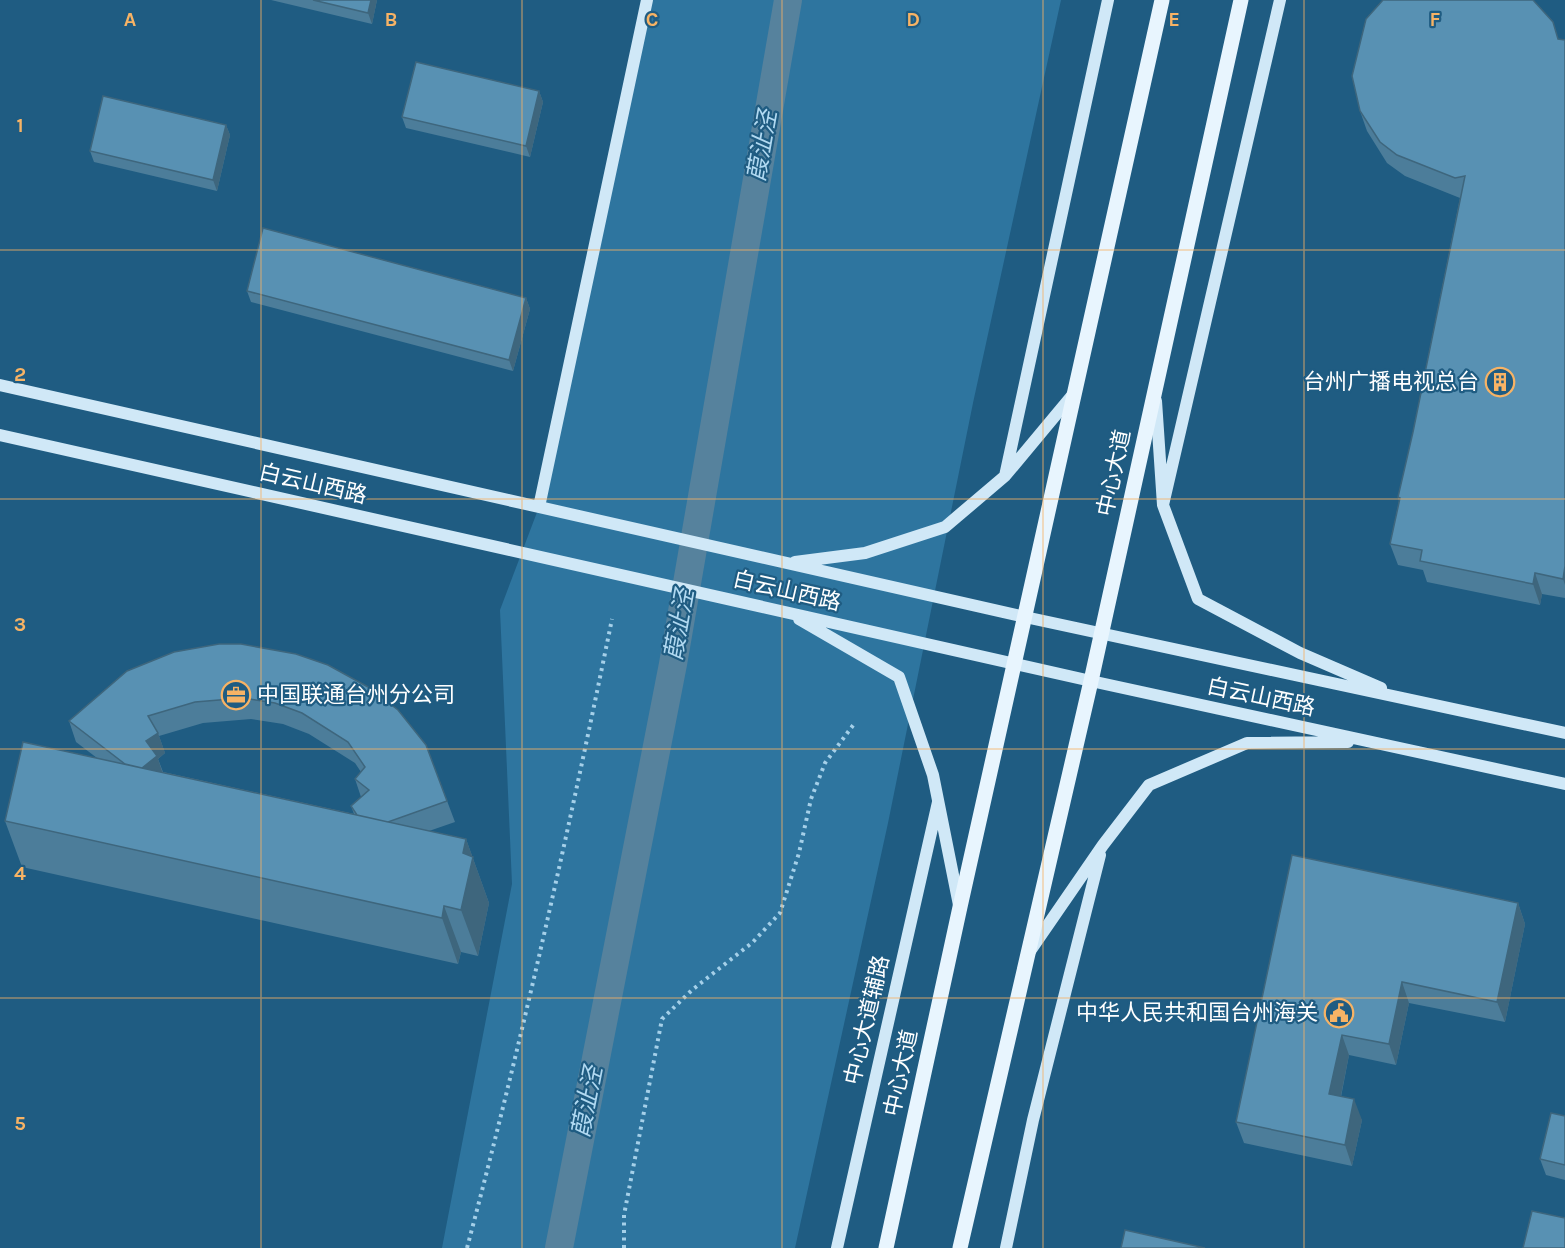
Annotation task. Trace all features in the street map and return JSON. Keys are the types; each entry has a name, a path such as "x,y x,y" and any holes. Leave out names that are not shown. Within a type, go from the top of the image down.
{"main road":[{"path":"539,507 647,0"},
{"path":"1005,476 1108,0"},
{"name":"中心大道","path":"886,1248 1162,0"},
{"name":"中心大道","path":"960,1248 1091,681 1241,0"},
{"path":"1163,505 1280,0"},
{"name":"白云山西路","path":"0,385 1025,617 1565,733"},
{"name":"白云山西路","path":"1155,390 1163,505 1198,600 1300,653 1407,699"},
{"name":"中心大道","path":"787,563 865,553 945,527 1005,476 1075,391"},
{"name":"白云山西路","path":"0,435 1091,681 1565,784"},
{"name":"中心大道","path":"788,613 899,677 933,775 960,907"},
{"name":"中心大道","path":"1028,954 1103,845 1149,784 1247,743 1373,742"},
{"name":"中心大道辅路","path":"837,1248 938,802"},
{"path":"1006,1248 1032,1120 1103,845"}],"path":[{"path":"467,1248 505,1107 612,619"},
{"path":"624,1248 624,1215 662,1019 692,990 753,942 780,912 799,854 811,799 821,772 825,763 854,724"}],"shaded area":[{"path":"647,0 1061,0 973,403 888,823 795,1248 442,1248 512,884 500,610 539,507"}],"building":[{"path":"313,0 371,0 368,13"},
{"name":"台州广播电视总台","path":"1383,0 1533,0 1553,22 1558,39 1565,40 1565,566 1563,579 1535,573 1533,584 1420,561 1422,550 1390,544 1465,176 1455,178 1397,155 1380,142 1360,111 1352,76 1366,19"},
{"path":"416,62 539,91 526,146 402,117"},
{"path":"103,96 226,125 213,180 90,151"},
{"path":"263,228 526,298 509,360 247,291"},
{"path":"219,644 241,644 296,654 328,665 368,687 398,710 426,745 447,801 388,822 357,815 351,806 369,790 355,779 365,767 348,742 302,713 275,703 243,698 195,702 148,716 158,733 146,741 157,756 142,768 125,764 69,721 127,671 174,652"},
{"path":"23,742 466,839 463,853 473,857 461,910 444,906 442,918 5,821"},
{"name":"中华人民共和国台州海关","path":"1292,855 1518,903 1497,1002 1402,982 1389,1044 1342,1035 1329,1094 1354,1099 1345,1145 1236,1122"},
{"path":"1551,1113 1565,1116 1565,1165 1540,1159"},
{"path":"1532,1211 1565,1218 1565,1248 1523,1248"},
{"path":"1125,1230 1205,1248 1121,1248"}],"waterway":[{"name":"葭沚泾","path":"559,1248 673,664 788,0"}],"place":[{"name":"台州广播电视总台","path":"1500,382"},
{"name":"中国联通台州分公司","path":"236,695"},
{"name":"中华人民共和国台州海关","path":"1339,1013"}]}
